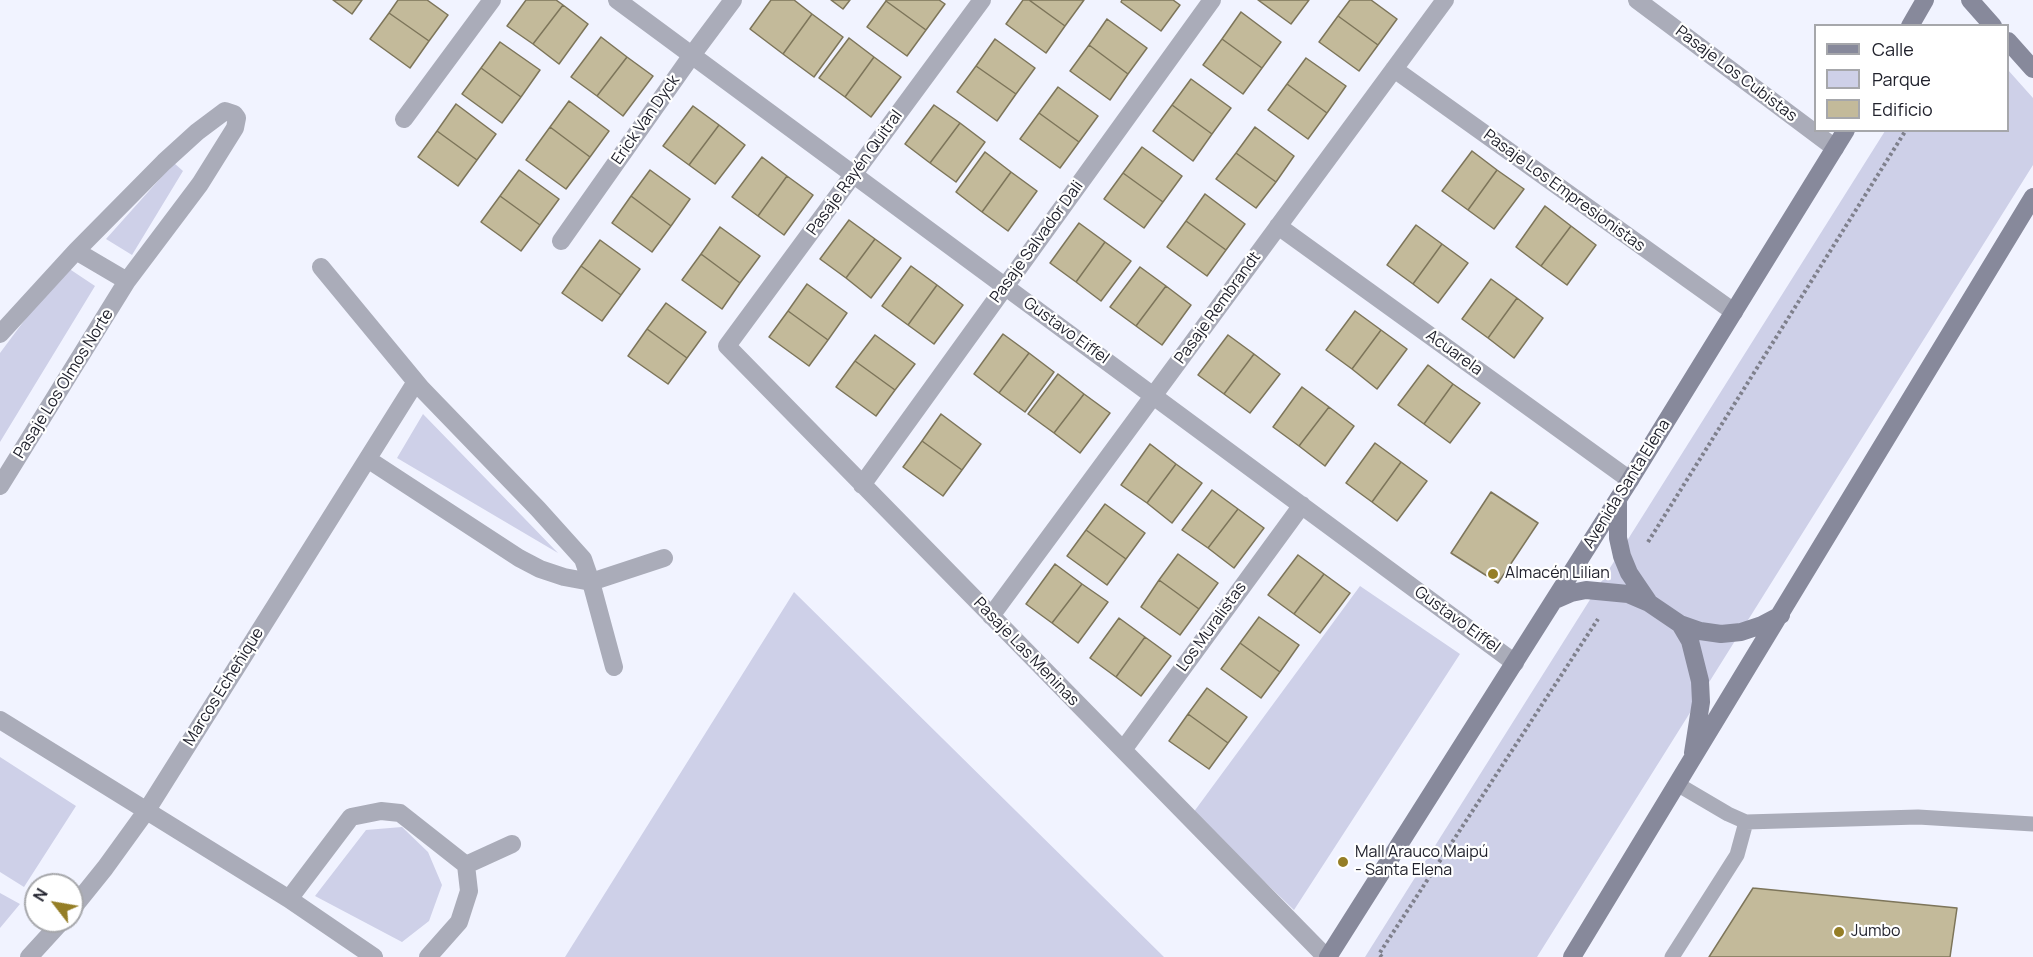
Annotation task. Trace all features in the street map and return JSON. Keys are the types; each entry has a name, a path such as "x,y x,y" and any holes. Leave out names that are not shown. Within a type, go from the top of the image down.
{"main road":[{"path":"1911,24 1925,0"},
{"path":"1970,0 1991,24"},
{"path":"2009,43 2033,69"},
{"name":"Avenida Santa Elena","path":"1327,957 1618,500 1845,132"},
{"path":"1572,957 2033,197"},
{"path":"1618,500 1618,538 1622,556 1629,573 1649,603"},
{"path":"1555,600 1571,593 1601,590 1628,594 1649,603 1680,624 1700,631 1721,634 1742,632 1781,615"},
{"path":"1680,624 1690,641 1700,681 1701,702 1691,764"}],"street":[{"path":"404,119 492,0"},
{"name":"Gustavo Eiffel","path":"617,0 1515,663"},
{"name":"Erick Van Dyck","path":"561,241 733,0"},
{"name":"Pasaje Rayén Quitral","path":"727,346 982,0"},
{"name":"Pasaje Salvador Dali","path":"862,485 1212,0"},
{"name":"Pasaje Rembrandt","path":"991,616 1445,0"},
{"name":"Pasaje Los Cubistas","path":"1637,0 1835,148"},
{"name":"Pasaje Los Empresionistas","path":"1394,69 1734,312"},
{"name":"Pasaje Los Olmos Norte","path":"0,334 164,162 197,132 225,111 234,114 237,118 235,128 200,184 127,281 0,486"},
{"name":"Acuarela","path":"1278,226 1630,480"},
{"path":"76,252 127,281"},
{"path":"321,267 417,388 583,559 614,668"},
{"name":"Pasaje Las Meninas","path":"727,346 1327,957"},
{"name":"Marcos Echeñique","path":"84,894 147,810 417,388"},
{"path":"369,460 519,558 540,569 564,577 591,582 664,558"},
{"name":"Los Muralistas","path":"1123,750 1302,505"},
{"path":"0,720 289,899 374,957"},
{"path":"289,899 351,817 381,811 400,813 466,865 469,891 459,922 428,957"},
{"path":"466,865 512,844"},
{"path":"29,957 51,933"}],"lane":[{"path":"1677,784 1746,822 1918,817 2033,824"},
{"path":"1672,957 1737,855 1746,822"}],"green space":[{"path":"2009,71 2033,98 2033,165 1537,957 1365,957 1884,132 2009,132"},
{"path":"174,163 183,171 132,255 106,239"},
{"path":"65,266 95,286 0,442 0,353"},
{"path":"423,414 558,553 397,458"},
{"path":"1360,586 1460,654 1294,910 1193,813"},
{"path":"794,592 1164,957 565,957"},
{"path":"0,757 76,806 33,873 24,873 24,887 0,872"},
{"path":"402,827 428,852 442,885 429,921 402,942 315,896 366,830"},
{"path":"0,893 20,904 0,928"}],"building":[{"path":"333,0 362,0 352,14"},
{"path":"398,0 427,0 448,15 429,41 389,13"},
{"path":"526,0 556,0 563,5 533,44 507,26"},
{"path":"771,0 794,0 812,14 783,54 750,29"},
{"path":"831,0 850,0 843,9"},
{"path":"886,0 939,0 945,4 926,30"},
{"path":"1023,0 1029,0 1065,26 1046,53 1006,24"},
{"path":"1029,0 1084,0 1065,26"},
{"path":"1122,0 1173,0 1180,5 1161,31 1121,2"},
{"path":"1258,0 1309,0 1291,24"},
{"path":"1350,0 1371,0 1397,19 1378,45 1338,16"},
{"path":"886,1 926,30 907,56 867,27"},
{"path":"563,5 588,24 559,64 533,44"},
{"path":"1241,12 1281,42 1262,68 1222,39"},
{"path":"389,13 429,41 410,68 370,39"},
{"path":"812,14 843,37 814,77 783,54"},
{"path":"1338,16 1378,45 1359,71 1319,42"},
{"path":"1107,19 1147,48 1128,74 1089,45"},
{"path":"601,37 627,57 597,96 571,77"},
{"path":"849,38 874,57 845,97 819,78"},
{"path":"995,39 1035,68 1016,94 976,66"},
{"path":"1222,39 1262,68 1243,94 1203,65"},
{"path":"500,42 540,70 521,97 481,68"},
{"path":"1089,45 1128,74 1110,100 1070,71"},
{"path":"627,57 653,76 623,116 597,96"},
{"path":"874,57 901,77 871,117 845,97"},
{"path":"1306,58 1346,86 1327,113 1287,84"},
{"path":"976,66 1016,94 997,121 957,92"},
{"path":"481,68 521,97 502,123 462,94"},
{"path":"1191,79 1231,108 1212,134 1172,105"},
{"path":"1287,84 1327,113 1308,139 1268,110"},
{"path":"1058,87 1098,116 1079,142 1039,113"},
{"path":"569,101 609,131 590,157 550,127"},
{"path":"456,104 496,134 477,160 437,131"},
{"path":"934,105 960,123 930,163 905,144"},
{"path":"1172,105 1212,134 1193,161 1153,131"},
{"path":"693,106 719,125 689,165 663,146"},
{"path":"1039,113 1079,142 1060,168 1020,139"},
{"path":"960,123 985,142 956,182 930,163"},
{"path":"719,125 745,145 715,184 689,165"},
{"path":"550,127 590,157 566,189 526,160"},
{"path":"1255,127 1294,156 1276,182 1236,153"},
{"path":"437,131 477,160 458,186 418,157"},
{"path":"1142,147 1182,176 1163,202 1123,173"},
{"path":"1472,151 1497,170 1468,210 1442,191"},
{"path":"985,152 1011,172 982,212 956,192"},
{"path":"1236,153 1276,182 1256,208 1216,179"},
{"path":"762,157 787,176 758,216 732,197"},
{"path":"519,170 559,199 540,225 500,196"},
{"path":"650,170 690,199 671,226 631,196"},
{"path":"1497,170 1524,189 1494,229 1468,210"},
{"path":"1011,172 1037,191 1008,231 982,212"},
{"path":"1123,173 1163,202 1144,228 1104,199"},
{"path":"787,176 813,195 784,235 758,216"},
{"path":"1205,194 1245,224 1226,250 1186,221"},
{"path":"500,196 540,225 521,251 481,222"},
{"path":"631,196 671,226 652,252 612,223"},
{"path":"1545,206 1571,226 1541,266 1516,247"},
{"path":"849,220 875,239 846,278 820,259"},
{"path":"1186,221 1226,250 1207,276 1167,247"},
{"path":"1079,223 1105,242 1076,282 1050,263"},
{"path":"1416,225 1442,244 1413,284 1387,265"},
{"path":"1571,226 1596,245 1567,285 1541,266"},
{"path":"720,227 760,256 740,283 701,254"},
{"path":"875,239 901,258 871,298 846,278"},
{"path":"600,240 640,269 621,295 581,266"},
{"path":"1105,242 1131,261 1101,301 1076,282"},
{"path":"1442,244 1468,263 1438,303 1413,284"},
{"path":"701,254 740,283 722,309 682,280"},
{"path":"581,266 621,295 602,321 562,293"},
{"path":"911,266 937,285 908,325 882,306"},
{"path":"1140,267 1166,286 1136,326 1110,307"},
{"path":"1491,279 1517,298 1488,338 1462,319"},
{"path":"807,284 847,313 828,340 788,311"},
{"path":"937,285 963,305 934,344 908,325"},
{"path":"1166,286 1191,305 1162,345 1136,326"},
{"path":"1517,298 1543,318 1514,358 1488,338"},
{"path":"666,303 706,332 687,358 647,329"},
{"path":"788,311 828,340 809,366 769,337"},
{"path":"1355,311 1381,330 1352,369 1326,350"},
{"path":"647,329 687,358 668,384 628,356"},
{"path":"1381,330 1407,349 1377,389 1352,369"},
{"path":"1003,334 1029,353 999,393 974,374"},
{"path":"875,335 915,364 895,390 855,361"},
{"path":"1228,335 1254,354 1224,394 1198,375"},
{"path":"1029,353 1054,372 1025,412 999,393"},
{"path":"1254,354 1280,374 1250,413 1224,394"},
{"path":"855,361 895,390 876,416 836,387"},
{"path":"1428,365 1453,384 1424,424 1398,405"},
{"path":"1058,374 1084,394 1054,433 1028,414"},
{"path":"1453,384 1480,403 1450,443 1424,424"},
{"path":"1302,387 1329,407 1299,446 1273,427"},
{"path":"1084,394 1110,413 1080,453 1054,433"},
{"path":"1329,407 1354,426 1325,466 1299,446"},
{"path":"941,414 981,444 962,470 922,441"},
{"path":"922,441 962,470 943,496 903,467"},
{"path":"1375,443 1401,462 1372,502 1346,483"},
{"path":"1150,444 1176,464 1147,503 1121,485"},
{"path":"1401,462 1427,481 1397,521 1372,502"},
{"path":"1176,464 1202,483 1172,523 1147,503"},
{"path":"1212,490 1238,509 1208,548 1182,530"},
{"path":"1491,492 1538,523 1498,583 1451,553"},
{"path":"1105,504 1145,533 1126,559 1086,530"},
{"path":"1238,509 1264,528 1234,568 1208,548"},
{"path":"1086,530 1126,559 1107,585 1067,556"},
{"path":"1178,554 1218,583 1199,609 1159,580"},
{"path":"1298,555 1324,574 1294,614 1268,595"},
{"path":"1055,564 1082,584 1052,623 1026,604"},
{"path":"1324,574 1350,593 1320,633 1294,614"},
{"path":"1159,580 1199,609 1180,635 1141,607"},
{"path":"1082,584 1108,602 1078,643 1052,623"},
{"path":"1259,617 1299,645 1280,672 1240,643"},
{"path":"1119,618 1145,637 1116,677 1090,658"},
{"path":"1145,637 1171,656 1141,696 1116,677"},
{"path":"1240,643 1280,672 1261,698 1221,669"},
{"path":"1207,688 1247,717 1228,743 1188,714"},
{"path":"1188,714 1228,743 1209,769 1169,741"},
{"name":"Jumbo","path":"1753,888 1957,908 1950,957 1709,957"}],"place":[{"name":"Almacén Lilian","path":"1493,574"},
{"name":"Mall Arauco Maipú - Santa Elena","path":"1343,862"},
{"name":"Jumbo","path":"1839,932"}]}
